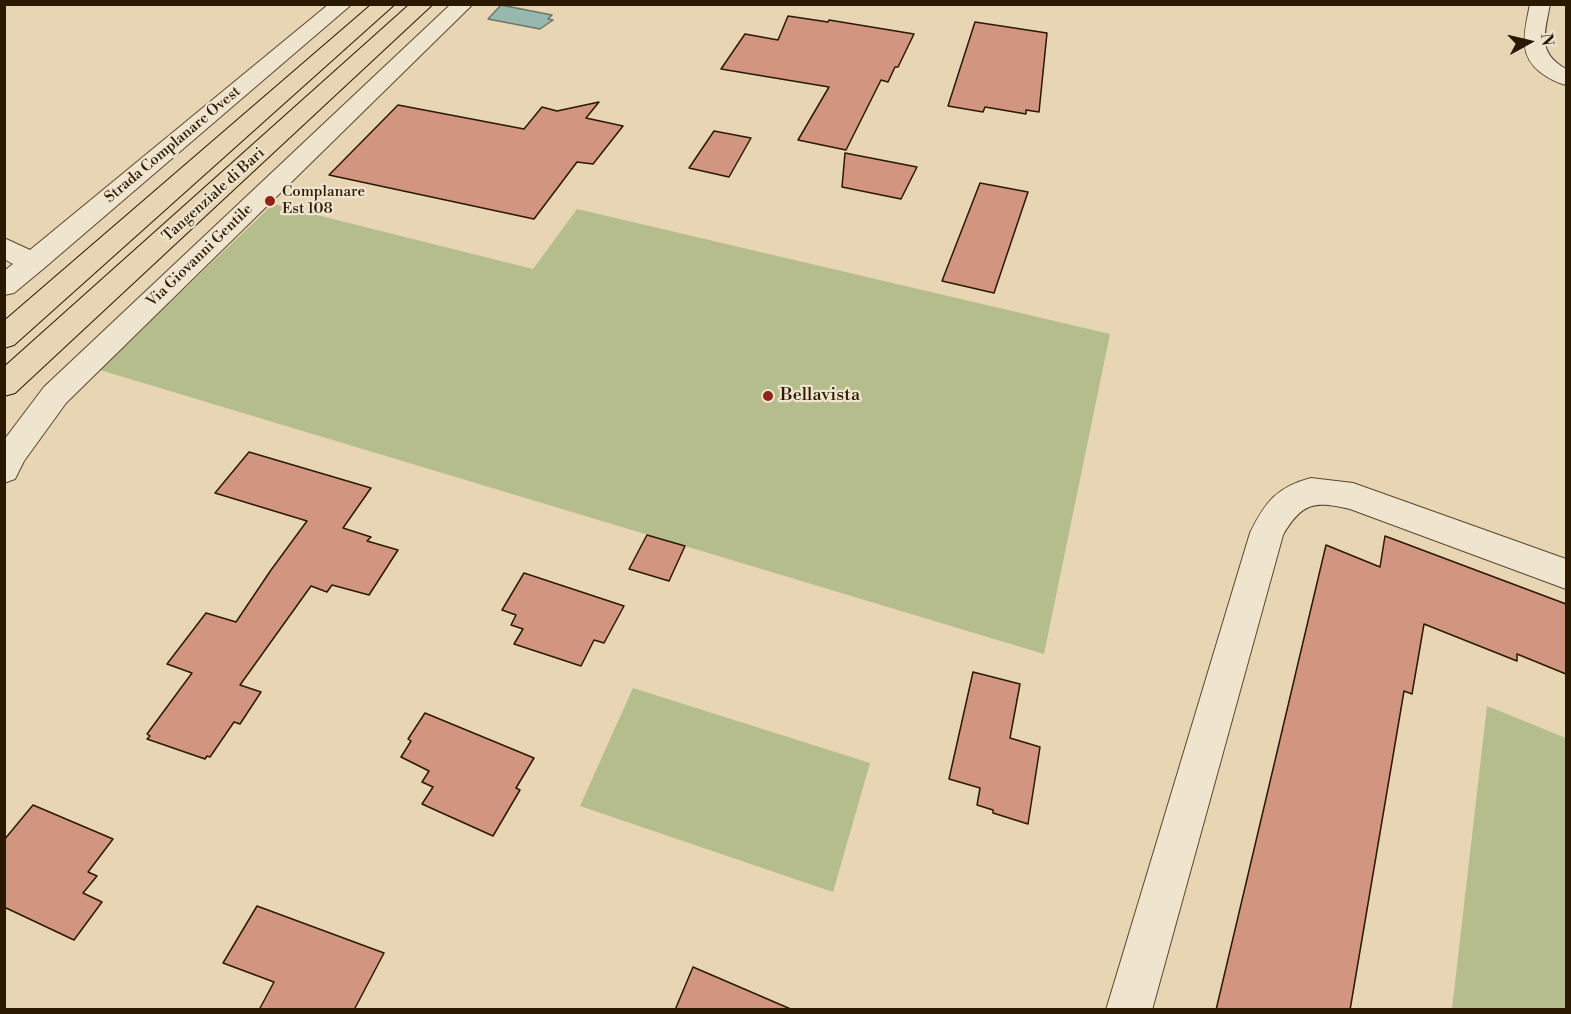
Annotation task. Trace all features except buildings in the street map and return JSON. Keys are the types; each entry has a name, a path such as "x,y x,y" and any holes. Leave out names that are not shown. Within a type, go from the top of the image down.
{"highway":[{"name":"Tangenziale di Bari","path":"4,338 385,4"},
{"name":"Tangenziale di Bari","path":"4,385 423,4"}],"street":[{"name":"Strada Complanare Ovest","path":"4,286 342,4"},
{"name":"Via Giovanni Gentile","path":"4,470 16,447 55,395 463,4"},
{"path":"1540,4 1533,47 1537,58 1549,69 1566,78"},
{"path":"4,247 33,263"},
{"path":"1129,1010 1267,533 1280,508 1300,493 1326,490 1353,496 1566,574"}],"green space":[{"name":"Bellavista","path":"273,204 533,269 577,209 1110,334 1044,654 100,370"},
{"path":"633,688 870,763 833,892 580,806"},
{"path":"1487,706 1566,738 1566,1009 1452,1009"}],"water":[{"path":"501,5 552,15 548,19 553,20 540,29 488,19"}],"place":[{"name":"Complanare Est 108","path":"270,201"},
{"name":"Bellavista","path":"768,396"}]}
